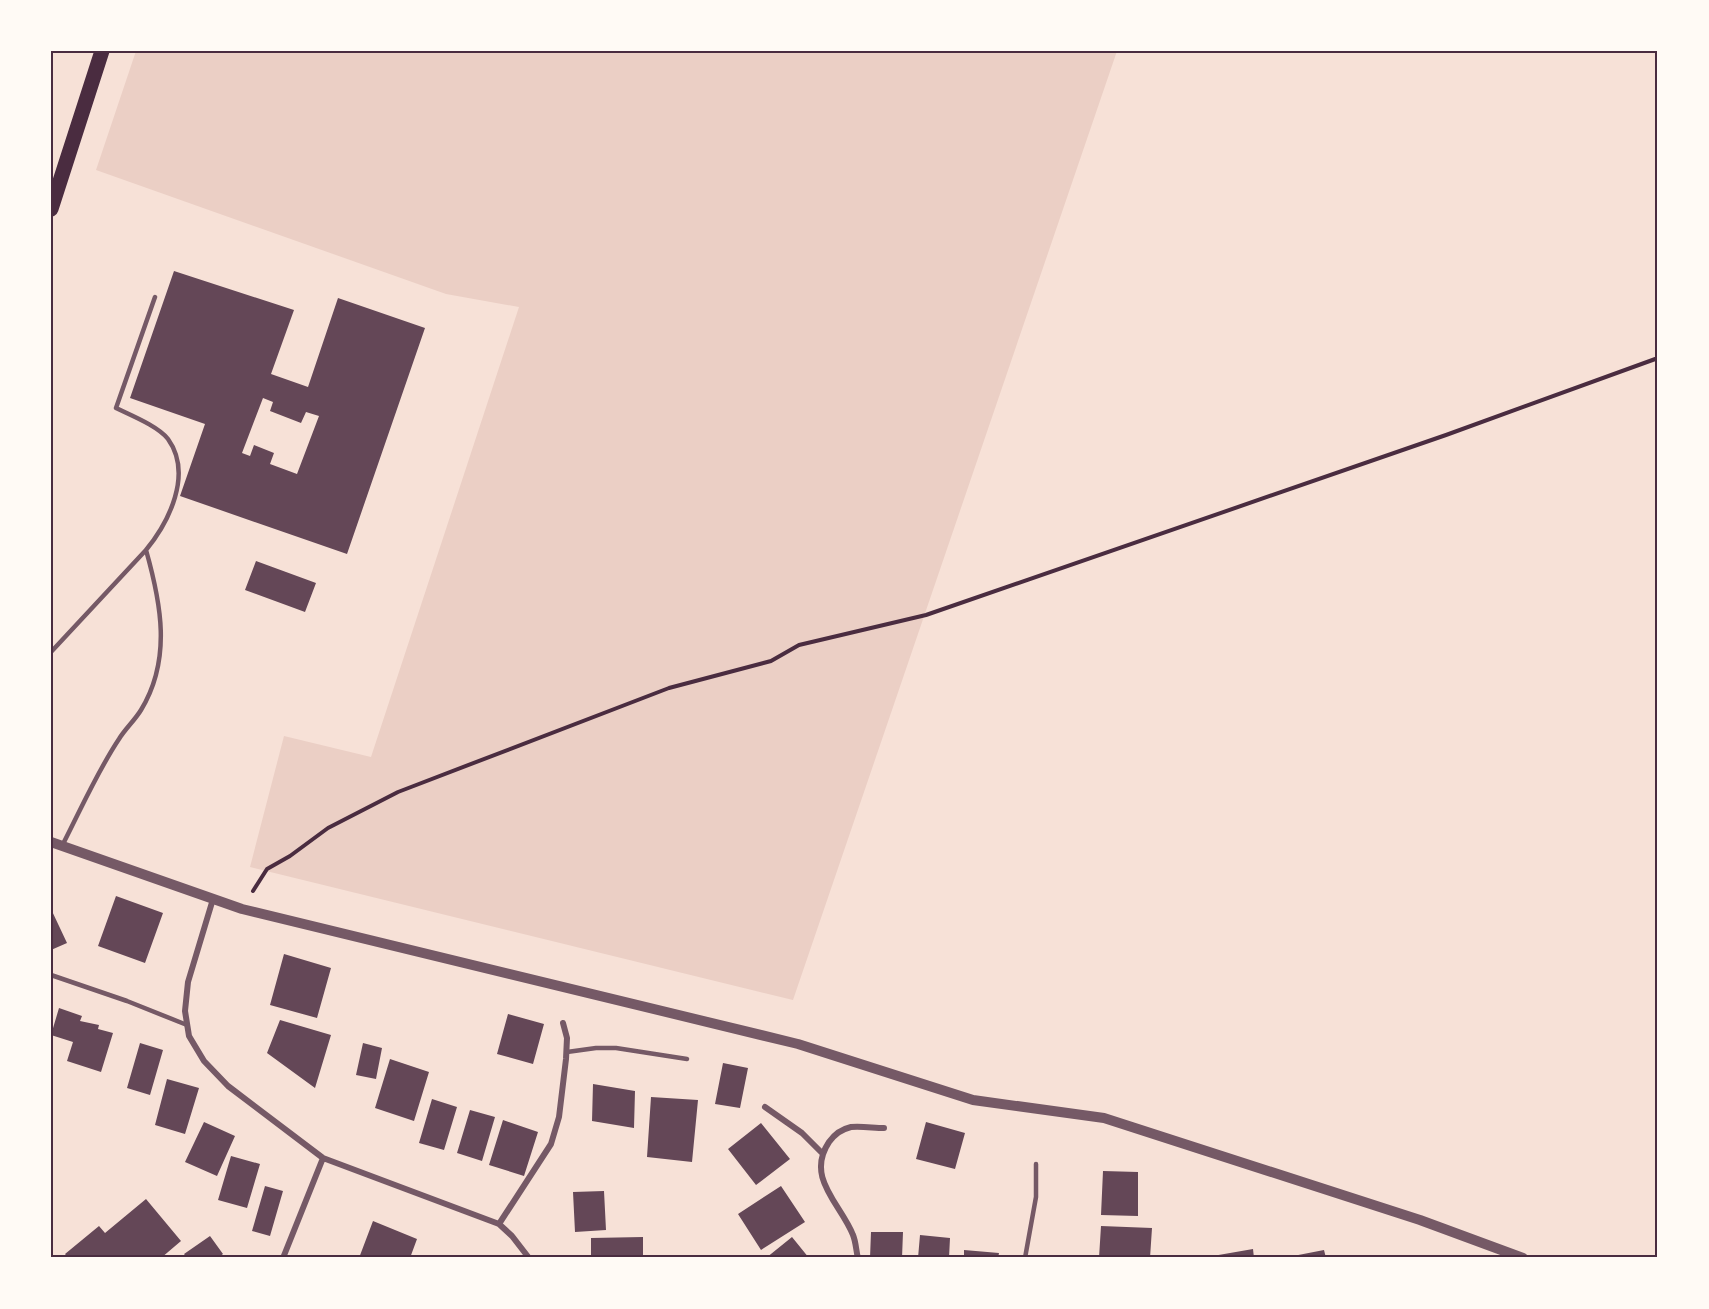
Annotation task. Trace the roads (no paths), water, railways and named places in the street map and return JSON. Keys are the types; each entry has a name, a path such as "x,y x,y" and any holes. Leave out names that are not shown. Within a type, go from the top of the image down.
{"main road":[{"path":"51,209 102,51"}],"street":[{"path":"56,845 242,909 798,1044 973,1100 1104,1118 1420,1220 1523,1258"},
{"path":"213,899 188,982 184,1011 189,1036 204,1060 228,1086 323,1158 499,1224 512,1236 529,1258"},
{"path":"499,1224 551,1144 559,1118 567,1052 567,1038 563,1023"},
{"path":"765,1107 802,1133 822,1153"},
{"path":"858,1258 854,1236 828,1193 821,1172 822,1153 833,1136 849,1128 884,1128"},
{"path":"283,1258 323,1158"}],"lane":[{"path":"51,652 146,550 171,510 178,481 177,458 167,438 147,423 116,408 155,297"},
{"path":"56,845 119,738 142,709 157,674 162,632 156,585 146,550"},
{"path":"51,975 127,1001 187,1025"},
{"path":"567,1052 616,1048 687,1059"},
{"path":"1025,1258 1036,1197 1036,1164"}]}
